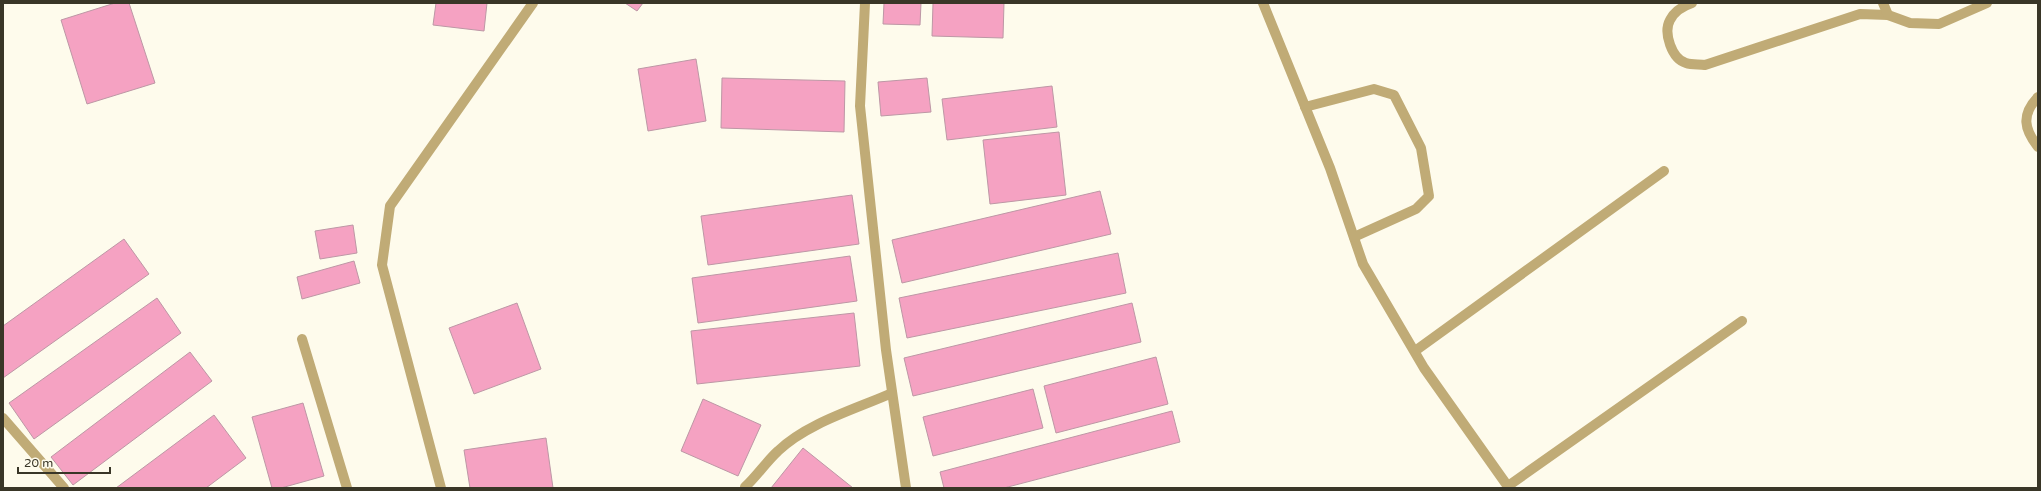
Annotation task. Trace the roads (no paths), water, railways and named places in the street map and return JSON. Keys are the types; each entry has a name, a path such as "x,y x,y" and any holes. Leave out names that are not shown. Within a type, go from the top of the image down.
{"street":[{"path":"441,488 382,265 390,206 533,3"},
{"path":"865,3 860,106 885,342 906,488"},
{"path":"1263,3 1330,168 1363,264 1424,368 1508,487 1742,321"},
{"path":"1692,3 1682,7 1670,19 1667,27 1669,41 1675,55 1686,63 1705,65 1860,14 1888,15 1910,23 1938,24 1986,3"},
{"path":"1883,3 1888,15"},
{"path":"1305,107 1374,89 1394,95 1421,148 1429,196 1416,209 1354,237"},
{"path":"2038,97 2028,107 2027,121 2028,134 2038,147"},
{"path":"1415,351 1664,170"},
{"path":"302,339 347,488"},
{"path":"745,487 758,475 778,451 806,431 892,393"},
{"path":"3,418 64,488"}]}
